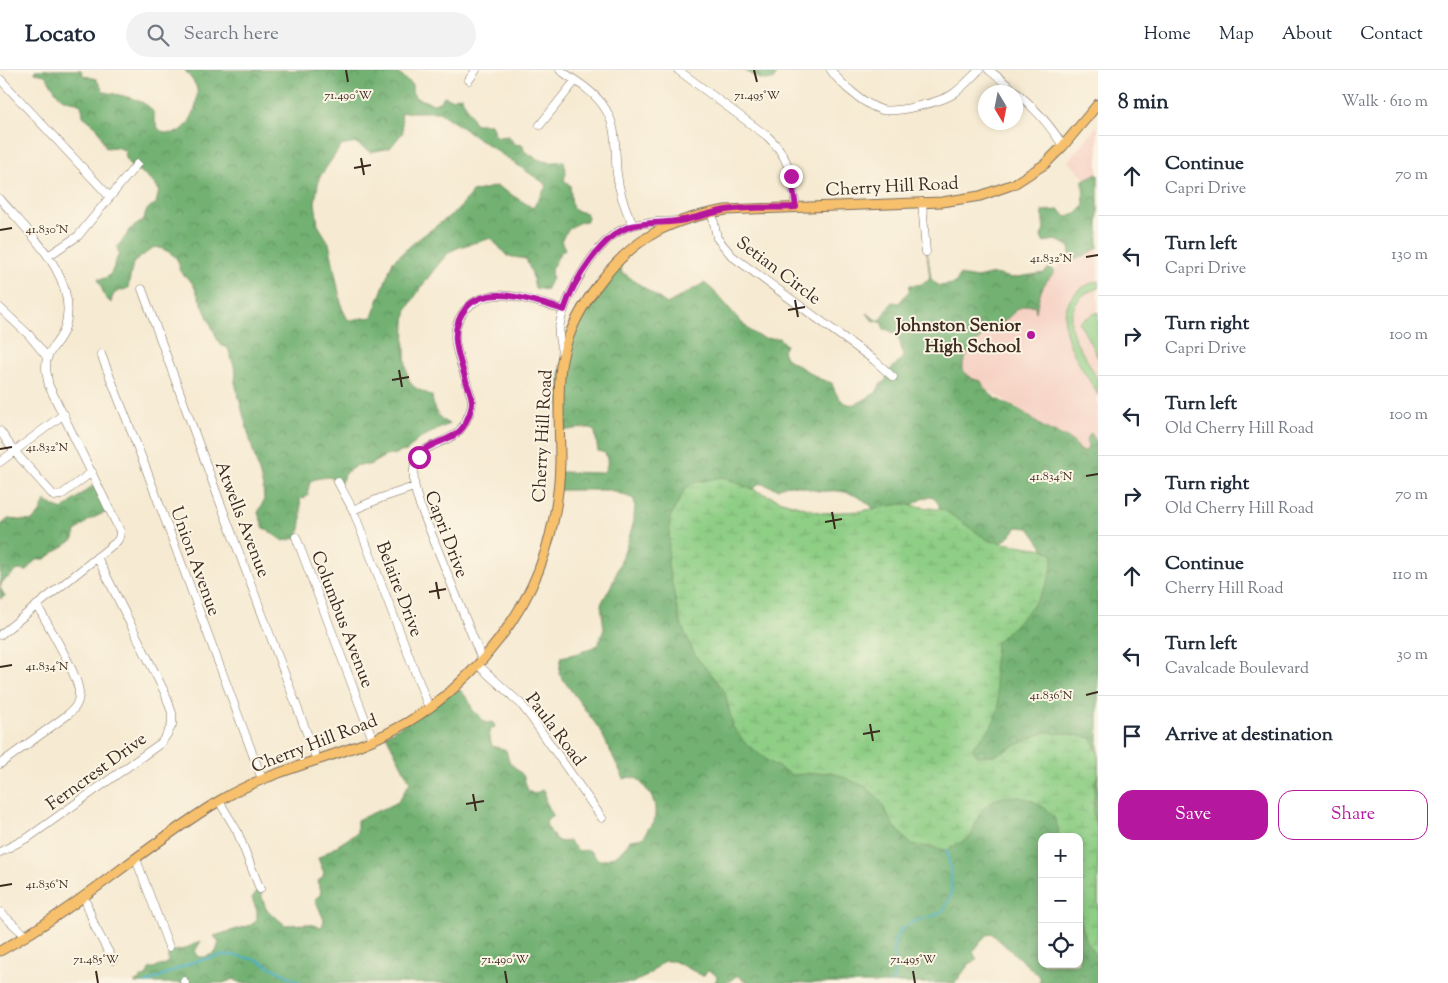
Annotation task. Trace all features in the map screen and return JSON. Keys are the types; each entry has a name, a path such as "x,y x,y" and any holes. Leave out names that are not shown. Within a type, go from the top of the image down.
{"main road":[{"name":"Cherry Hill Road","path":"0,951 26,936 219,801 262,779 373,740 407,723 441,700 480,662 504,633 523,603 538,570 552,528 560,463 559,406 563,357 581,312 600,282 614,265 642,242 657,231 688,220 712,213 744,208 971,199 999,191 1033,173 1063,146 1098,104"}],"street":[{"path":"469,80 476,70"},
{"path":"560,70 601,103 613,125 616,174 620,194 633,225"},
{"path":"678,70 767,136 777,146 790,170 796,207"},
{"path":"830,70 868,104 883,110 892,111 915,107 949,96 978,70"},
{"path":"989,70 1032,105 1048,122 1063,146"},
{"path":"0,79 110,196"},
{"path":"540,125 574,81"},
{"path":"48,256 78,236 137,164"},
{"path":"0,199 31,232 48,256 66,292 67,320 62,334 47,357 46,371 49,386 92,472 120,535 119,540 0,635"},
{"path":"922,202 926,252"},
{"name":"Setian Circle","path":"712,213 717,238 732,256 874,360 893,377"},
{"path":"563,357 559,336 564,310 578,279 596,254 617,233 633,225 688,220"},
{"name":"Atwells Avenue","path":"142,289 216,494 317,760"},
{"name":"Capri Drive","path":"480,662 414,487 414,470 419,457 427,448 450,438 458,432 464,427 469,414 472,402 456,346 455,334 457,321 467,308 474,301 486,297 511,295 564,310"},
{"path":"0,308 29,334 47,357"},
{"name":"Union Avenue","path":"101,354 146,466 262,779"},
{"path":"0,462 64,414"},
{"path":"0,431 14,451 54,496 61,495 92,472"},
{"name":"Belaire Drive","path":"338,482 353,510 430,708"},
{"path":"353,510 414,487"},
{"name":"Columbus Avenue","path":"296,537 373,740"},
{"name":"Ferncrest Drive","path":"0,852 29,837 161,743 172,725 172,713 165,693 97,557"},
{"path":"0,764 66,716 75,708 78,700 79,689 75,679 58,643 36,605"},
{"name":"Paula Road","path":"480,662 521,704 602,818"},
{"path":"219,801 237,831 260,889"},
{"path":"136,859 169,947"},
{"path":"84,896 95,927 113,960"},
{"path":"0,912 26,936"}],"shaded area":[{"path":"1098,125 1098,192 1068,161"},
{"name":"Johnston Senior High School","path":"1098,226 1098,484 1023,411 943,363 1019,308"}],"green space":[{"path":"35,70 81,70 83,75 96,79 104,92 132,98 148,106 161,131 176,133 192,117 196,106 197,89 185,70 396,70 396,72 412,84 412,92 416,98 434,104 441,101 444,96 451,99 461,96 475,124 491,124 495,135 499,137 509,136 514,144 523,145 524,151 538,159 547,162 564,161 566,173 564,180 570,185 572,206 576,211 586,213 587,221 575,225 563,237 561,241 565,249 560,253 551,270 552,278 546,290 535,288 526,259 507,256 491,238 451,251 441,261 407,310 405,324 406,368 410,382 432,396 437,413 449,424 420,438 407,451 387,455 369,465 358,465 346,472 340,484 330,477 313,480 309,485 308,496 300,499 301,524 297,538 283,541 264,528 258,513 264,500 263,487 235,382 236,372 228,348 220,345 193,284 179,270 178,261 168,251 154,247 133,263 128,288 114,294 111,303 105,297 98,279 103,279 110,274 119,254 117,247 129,230 144,220 149,208 156,204 159,190 145,175 133,169 127,161 124,150 115,147 106,148 97,127 83,116 79,103 62,98 45,75 35,73","holes":["439,112 547,185 533,208 497,186 472,192 460,208 393,261 372,317 348,320 342,308 329,243 318,225 315,202 319,178 341,146 356,143 370,152 390,148 403,132 401,113"]},
{"path":"745,70 779,70 773,80 765,80 751,75"},
{"path":"1095,174 1098,175 1098,248 1071,262 1069,246 1056,240 1043,242 1041,236 1044,230 1042,211 1060,210 1066,217 1076,214 1084,206 1083,180"},
{"path":"927,252 931,279 939,286 953,284 957,281 959,275 977,278 994,274 1011,278 1044,273 1049,268 1054,270 1054,273 1041,291 1036,312 1035,306 1030,305 1020,308 1000,325 986,332 965,359 963,371 973,379 981,381 994,397 1023,412 1042,426 1074,442 1081,451 1086,451 1088,447 1086,440 1091,433 1098,444 1098,983 1039,983 1040,979 1037,974 991,933 985,936 973,952 977,960 969,964 955,983 747,983 746,980 736,976 727,983 715,983 717,977 712,972 708,971 703,976 674,961 664,961 647,976 632,983 240,983 234,979 223,983 134,983 147,975 149,969 168,962 168,948 175,951 201,941 195,951 196,955 204,957 216,952 219,942 214,936 251,925 257,920 257,911 252,898 259,888 266,909 285,925 308,924 322,927 324,920 315,899 320,895 321,891 318,881 324,873 318,858 357,833 357,820 398,802 410,782 386,735 459,689 468,699 473,711 483,721 493,722 495,727 491,729 489,735 492,746 506,750 509,762 523,775 528,791 534,794 542,790 545,791 545,800 553,815 548,818 546,824 555,839 561,842 569,841 578,851 589,850 599,860 603,860 621,851 630,840 642,838 654,823 655,809 652,798 638,779 630,777 624,779 600,730 559,674 561,657 579,653 598,645 604,629 601,604 613,582 627,544 633,525 635,508 634,499 610,490 559,490 560,472 602,473 607,464 605,453 598,451 595,432 591,428 560,430 560,372 576,323 620,261 622,274 625,274 667,304 704,283 719,296 748,329 764,338 779,338 786,345 783,351 786,358 820,379 832,383 842,401 856,404 876,393 880,385 886,380 888,372 903,357 896,335 884,329 881,322 873,321 867,313 876,320 881,320 892,302 899,303 909,291 910,285 919,285 930,278","holes":["760,483 778,489 783,486 793,485 819,491 843,492 864,500 875,511 893,516 924,498 932,497 938,504 938,512 990,550 1009,537 1017,527 1029,528 1047,553 969,683 752,500 753,489"]},
{"path":"1098,281 1098,288 1080,298 1076,304 1071,323 1077,343 1097,379 1098,395 1072,349 1067,336 1065,312 1075,293"},
{"path":"1098,312 1098,358 1079,322"},
{"path":"722,477 782,501 822,513 861,511 901,504 944,510 989,541 1044,549 1053,555 1050,575 1045,588 1026,613 996,642 994,670 999,707 991,727 972,748 977,756 995,755 1047,731 1056,734 1065,733 1091,738 1098,752 1098,775 1095,782 1093,816 1098,829 1098,959 1086,940 1083,929 1083,833 1058,833 1054,817 1045,808 1026,799 1016,797 996,799 981,812 971,837 947,850 910,844 892,823 879,799 866,787 832,772 792,775 768,761 745,743 733,727 725,692 695,655 680,622 668,565 670,518 685,489 693,483"},
{"path":"96,483 110,510 89,520 76,531 74,539 45,559 38,559 31,564 27,571 18,570 2,582 0,588 0,526 8,519 32,521 40,512 45,501 62,510"},
{"path":"0,588 5,596 0,599"}],"waterway":[{"path":"892,983 894,977 894,947 898,935 912,922 940,913 946,907 950,898 951,879 947,850"},
{"path":"146,983 193,962 232,955 257,960 301,983"}],"place":[{"name":"Johnston Senior High School","path":"1031,335"}],"route":[{"path":"419,457 427,448 450,438 464,427 469,414 472,402 456,346 455,334 457,321 474,301 486,297 511,295 564,310 571,292 587,266 604,245 622,229 633,225 688,220 726,210 796,207 791,176"}]}
